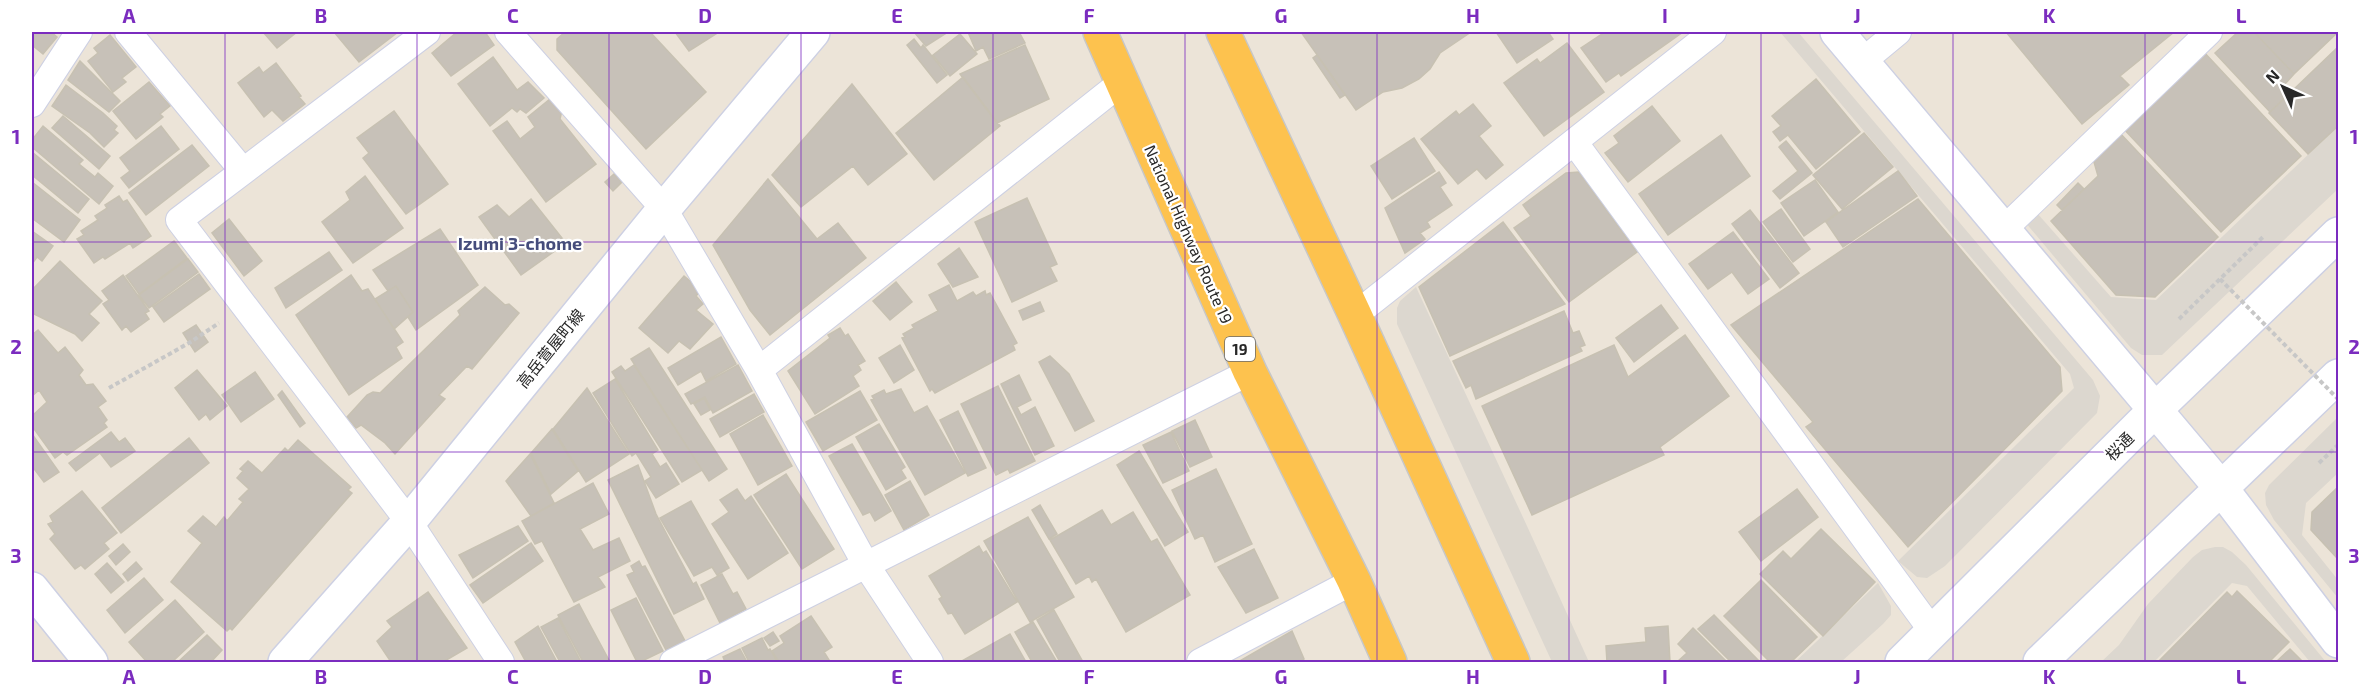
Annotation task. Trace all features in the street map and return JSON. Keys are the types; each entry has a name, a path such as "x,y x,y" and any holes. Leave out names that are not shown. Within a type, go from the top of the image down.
{"highway":[{"name":"National Highway Route 19","path":"1100,32 1250,372 1354,581 1390,663"},
{"path":"1223,32 1513,663"}],"street":[{"path":"32,104 80,32"},
{"path":"128,32 243,171"},
{"path":"427,32 179,220 409,522 501,663"},
{"path":"508,32 664,209 759,370 866,565 930,663"},
{"path":"1355,315 1713,32"},
{"path":"1837,32 2221,488 2338,641"},
{"path":"1863,61 1898,32"},
{"path":"2003,230 2209,32"},
{"name":"高岳萱屋町線","path":"285,663 409,522 809,33"},
{"path":"759,370 1122,82"},
{"path":"1575,142 1933,632"},
{"name":"桜通","path":"1902,663 2156,409 2338,234"},
{"path":"673,663 1250,372"},
{"path":"2040,663 2338,376"},
{"path":"1200,663 1354,581"},
{"path":"32,589 91,663"}],"path":[{"path":"2179,319 2263,237"},
{"path":"2220,279 2338,399"},
{"path":"109,388 189,343 245,306"},
{"path":"2319,463 2338,445"}],"shaded area":[{"path":"1780,32 1798,32 2093,380 2100,396 2097,413 1945,566 1927,578 1917,577 1898,561 2074,388 2070,374"},
{"path":"2338,126 2338,189 2162,355 2142,355 2131,348 2025,222 2037,213 2111,297 2156,300"},
{"path":"1416,287 1589,662 1552,662 1397,324 1397,308 1400,301"},
{"path":"2338,417 2338,473 2306,503 2302,535 2338,580 2338,598 2274,520 2266,505 2265,493 2269,485"},
{"path":"2223,547 2232,552 2246,565 2326,662 2310,662 2247,586 2232,583 2154,662 2101,662 2119,645 2148,604 2193,557 2202,550"},
{"path":"1878,583 1891,606 1891,615 1883,624 1841,662 1795,662"}],"building":[{"path":"32,32 51,32 57,37 43,54 32,45"},
{"path":"263,32 297,32 277,48"},
{"path":"334,32 398,32 359,62"},
{"path":"457,32 485,32 494,45 451,76 432,53"},
{"path":"565,32 650,32 706,92 646,149 557,50 557,39"},
{"path":"675,32 719,32 689,51"},
{"path":"914,32 948,32 926,46"},
{"path":"968,32 1019,32 1025,43 989,59 983,47 976,51"},
{"path":"1301,32 1471,32 1440,53 1430,69 1419,79 1402,88 1383,92 1356,110"},
{"path":"1496,32 1548,32 1553,39 1517,63"},
{"path":"1605,32 1683,32 1621,76 1619,73 1606,82 1581,48"},
{"path":"2006,32 2174,32 2120,76 2129,85 2082,124"},
{"path":"2238,32 2254,32 2294,74 2284,85 2291,92 2270,112 2215,53"},
{"path":"2254,32 2338,32 2294,74"},
{"path":"960,34 977,54 950,76 933,55"},
{"path":"110,35 136,67 122,78 126,82 113,92 88,61 98,53 94,48"},
{"path":"914,39 921,48 923,45 947,75 937,83 907,45"},
{"path":"1567,43 1604,92 1544,136 1504,83 1537,59 1540,63"},
{"path":"1025,45 1049,99 997,123 960,74"},
{"path":"2338,47 2338,126 2308,154 2269,113"},
{"path":"2202,50 2301,156 2221,232 2121,126"},
{"path":"1317,55 1345,95 1340,98 1313,58"},
{"path":"493,57 517,90 528,82 544,98 526,113 520,109 517,112 512,108 490,126 458,84"},
{"path":"80,61 120,101 109,112 68,80"},
{"path":"276,63 305,104 283,121 272,110 264,117 238,83 259,67 263,73"},
{"path":"963,77 1000,126 934,180 896,133"},
{"path":"1816,79 1860,132 1816,169 1788,135 1780,141 1773,132 1781,126 1772,116"},
{"path":"149,82 170,106 160,114 163,117 136,139 113,111"},
{"path":"852,84 907,154 868,185 853,166 801,207 772,175"},
{"path":"66,85 117,126 114,130 118,133 104,147 90,133 52,106"},
{"path":"550,99 562,110 560,119 596,164 546,202 493,131 507,121 520,139 535,127 528,117"},
{"path":"1473,104 1491,126 1479,136 1503,165 1486,179 1477,169 1458,184 1421,139 1456,111 1459,115"},
{"path":"1652,106 1680,141 1628,182 1605,153 1619,143 1614,136"},
{"path":"394,111 448,184 406,214 363,158 369,153 357,138"},
{"path":"63,116 110,156 99,169 52,128"},
{"path":"43,126 83,160 79,164 95,177 98,173 113,186 99,204 32,147 32,140"},
{"path":"161,126 179,149 129,188 121,178 130,171 120,158"},
{"path":"2118,131 2218,237 2155,297 2116,295 2051,221 2098,176 2092,155"},
{"path":"1864,133 1893,167 1842,209 1813,175"},
{"path":"1721,135 1750,176 1668,235 1639,194"},
{"path":"1414,138 1435,171 1392,199 1371,166"},
{"path":"1786,141 1812,173 1780,199 1773,191 1798,171 1779,147"},
{"path":"192,145 209,166 146,215 129,193"},
{"path":"32,152 89,199 78,213 32,175"},
{"path":"1898,171 1917,196 1843,247 1826,222"},
{"path":"1439,172 1446,183 1440,187 1452,205 1427,222 1430,227 1420,233 1425,239 1405,253 1385,208"},
{"path":"1579,172 1637,252 1569,302 1514,228 1531,216 1523,205 1566,173"},
{"path":"614,174 622,182 613,191 605,182"},
{"path":"365,176 403,228 353,263 322,222 350,200 346,192"},
{"path":"768,179 817,239 838,223 866,258 770,335 750,310 713,245"},
{"path":"1815,180 1838,212 1804,236 1781,203"},
{"path":"32,182 80,220 64,242 32,218"},
{"path":"2078,183 2084,189 2062,210 2057,205"},
{"path":"119,196 123,202 127,200 151,236 133,248 130,243 105,259 103,257 94,263 77,239 84,235 81,231 98,220 95,216 107,208 105,205"},
{"path":"1027,198 1057,264 1050,267 1057,281 1012,302 975,222"},
{"path":"531,199 566,243 521,275 479,217 497,205 509,217"},
{"path":"1918,199 2060,367 2062,391 1908,547 1806,427 1813,422 1731,325"},
{"path":"1781,209 1810,249 1793,262 1763,222"},
{"path":"1750,210 1799,273 1780,288 1732,224"},
{"path":"229,219 262,261 244,276 212,233"},
{"path":"1503,222 1565,304 1450,356 1419,287"},
{"path":"440,229 478,285 416,330 408,317 413,312 396,286 388,291 373,270"},
{"path":"32,231 53,246 42,261 37,257 32,264"},
{"path":"1733,232 1769,279 1748,294 1732,272 1708,289 1689,264"},
{"path":"174,241 187,258 139,294 126,276"},
{"path":"959,248 978,277 953,287 938,264"},
{"path":"329,252 342,270 286,308 275,288"},
{"path":"188,259 198,272 149,308 139,295"},
{"path":"60,261 102,301 89,314 99,323 82,341 75,334 32,313 32,290"},
{"path":"199,274 210,289 164,322 153,307"},
{"path":"123,275 149,311 145,313 149,319 131,332 126,326 122,330 103,304 109,300 102,291"},
{"path":"351,275 362,291 368,289 403,342 396,347 402,358 349,395 296,315"},
{"path":"684,276 701,290 696,296 703,304 696,310 713,324 690,349 679,341 668,353 639,328"},
{"path":"896,282 912,302 890,320 873,301"},
{"path":"949,285 957,301 973,292 976,296 985,291 986,295 990,293 1017,343 1013,345 1015,350 935,393 932,389 930,391 902,338 905,337 903,334 914,328 912,325 938,311 929,295"},
{"path":"396,286 413,312 394,329 375,299"},
{"path":"485,287 505,305 509,304 519,313 472,369 467,366 439,395 445,399 395,454 385,443 361,425 356,428 347,417 367,395 373,392 380,393 460,315 458,311"},
{"path":"1040,302 1044,311 1023,320 1019,311"},
{"path":"1661,305 1678,328 1634,362 1616,338"},
{"path":"1564,311 1573,333 1579,331 1585,345 1580,347 1582,351 1476,399 1471,385 1466,388 1453,361"},
{"path":"196,325 208,342 195,352 183,333"},
{"path":"840,328 845,336 848,334 865,361 858,365 861,370 853,376 859,386 815,414 788,371 830,338 828,335"},
{"path":"38,330 58,353 65,347 83,370 79,375 86,385 93,384 106,401 98,407 107,420 104,423 107,427 67,455 63,452 55,458 32,426 32,416 47,402 39,390 32,396 32,335"},
{"path":"1685,335 1729,396 1660,447 1664,455 1532,515 1482,406 1614,345 1628,377"},
{"path":"721,337 736,364 706,381 701,371 678,385 668,368"},
{"path":"900,345 914,370 894,383 879,358"},
{"path":"649,348 727,469 709,481 631,359"},
{"path":"1050,356 1069,374 1094,421 1075,431 1039,362"},
{"path":"634,365 702,470 682,482 612,372 621,366 625,371"},
{"path":"738,365 752,391 713,413 705,397 691,404 685,394"},
{"path":"197,370 227,406 210,420 206,414 199,420 175,388"},
{"path":"255,372 274,399 241,422 222,395"},
{"path":"1019,375 1031,400 1017,407 1021,415 1035,407 1054,446 1035,455 1001,384"},
{"path":"615,379 658,450 652,454 660,467 666,463 679,484 656,498 645,481 651,477 636,453 632,456 593,393"},
{"path":"998,386 1035,461 1010,473 1008,469 996,475 961,404"},
{"path":"587,388 629,454 586,482 553,429"},
{"path":"901,389 914,413 927,406 965,473 925,495 871,400 874,399 872,396 884,390 886,394"},
{"path":"282,391 305,423 300,427 278,395"},
{"path":"860,391 877,420 823,451 806,422"},
{"path":"754,394 764,412 720,437 710,419"},
{"path":"704,398 710,410 701,415 694,404"},
{"path":"958,411 986,468 968,476 940,420"},
{"path":"763,415 792,466 758,485 730,434"},
{"path":"1195,420 1212,457 1190,467 1172,431"},
{"path":"879,424 905,467 901,470 906,478 886,490 856,437"},
{"path":"552,429 578,471 551,494 531,453"},
{"path":"111,432 119,442 125,438 135,451 111,467 100,453 76,471 69,463"},
{"path":"1171,432 1189,471 1163,483 1143,445"},
{"path":"32,434 59,472 44,482 32,466"},
{"path":"189,438 209,463 121,533 102,508"},
{"path":"298,440 351,487 348,490 352,493 232,630 230,628 227,631 171,582 202,543 188,531 203,516 216,527 224,517 227,521 243,502 239,499 249,489 237,478 243,471 240,469 248,461 262,473 285,448 288,451"},
{"path":"852,444 891,511 875,521 870,512 863,515 829,456"},
{"path":"1139,451 1188,532 1165,546 1117,465"},
{"path":"530,454 554,503 531,516 506,481"},
{"path":"638,465 656,514 693,584 696,582 704,599 674,614 608,480"},
{"path":"1216,469 1252,544 1215,562 1203,535 1195,539 1172,490"},
{"path":"786,474 834,549 802,569 754,495"},
{"path":"910,481 929,515 904,530 885,495"},
{"path":"593,483 609,514 580,529 593,550 619,538 630,561 598,577 605,587 574,602 542,541 535,544 522,521"},
{"path":"2338,487 2338,559 2311,530 2312,512"},
{"path":"737,489 745,501 751,496 788,553 748,579 712,524 729,512 720,500"},
{"path":"1797,489 1818,517 1761,561 1739,532"},
{"path":"82,491 117,533 104,543 109,549 85,569 81,565 75,569 50,539 55,534 48,524 53,522 50,516"},
{"path":"691,501 729,568 717,575 712,567 694,576 660,518"},
{"path":"1040,505 1057,534 1049,539 1032,510"},
{"path":"1102,510 1111,525 1133,512 1151,542 1157,539 1190,595 1126,632 1096,579 1092,582 1089,576 1076,584 1050,540"},
{"path":"1028,517 1074,597 1030,622 984,541"},
{"path":"518,526 528,541 473,578 459,555"},
{"path":"1821,529 1875,582 1823,636 1760,574 1783,551 1791,559"},
{"path":"531,543 543,561 483,603 470,585"},
{"path":"123,544 130,552 116,565 109,556"},
{"path":"979,546 983,553 986,551 1017,602 965,634 952,613 948,614 939,599 942,597 929,576"},
{"path":"1254,549 1278,598 1246,613 1218,567"},
{"path":"639,561 642,567 645,566 685,641 666,650 627,575 634,572 631,566"},
{"path":"136,562 142,569 128,581 123,574"},
{"path":"107,563 124,582 111,593 95,574"},
{"path":"722,574 733,594 737,592 746,609 720,623 701,585"},
{"path":"144,578 163,600 125,633 107,610"},
{"path":"1761,580 1817,637 1791,662 1770,662 1724,616"},
{"path":"2237,591 2289,642 2269,662 2158,662 2227,592 2232,597"},
{"path":"428,592 467,648 443,662 391,662 377,641 392,627 387,621"},
{"path":"636,598 663,651 640,662 637,662 611,610"},
{"path":"175,600 204,632 172,662 147,662 129,642"},
{"path":"579,604 610,662 583,662 558,615"},
{"path":"1054,610 1083,662 1060,662 1037,620"},
{"path":"1714,615 1760,662 1731,662 1698,629"},
{"path":"811,616 832,647 824,652 829,660 825,662 779,662 772,651 784,643 780,636"},
{"path":"558,618 581,662 560,662 541,627"},
{"path":"1033,622 1057,662 1032,662 1015,632"},
{"path":"538,626 557,662 526,662 515,642"},
{"path":"1668,626 1670,662 1607,662 1606,646 1646,642 1645,628"},
{"path":"1693,628 1727,662 1677,662 1687,653 1678,644"},
{"path":"1292,631 1304,659 1302,662 1238,662"},
{"path":"773,632 779,641 770,646 764,638"},
{"path":"1010,634 1026,662 960,662"},
{"path":"207,635 222,650 211,662 178,662"},
{"path":"762,638 777,662 749,662 742,648"},
{"path":"740,649 747,662 725,662 723,657"},
{"path":"2290,649 2303,662 2276,662"}],"district":[{"name":"Izumi 3-chome","path":"520,243"}]}
